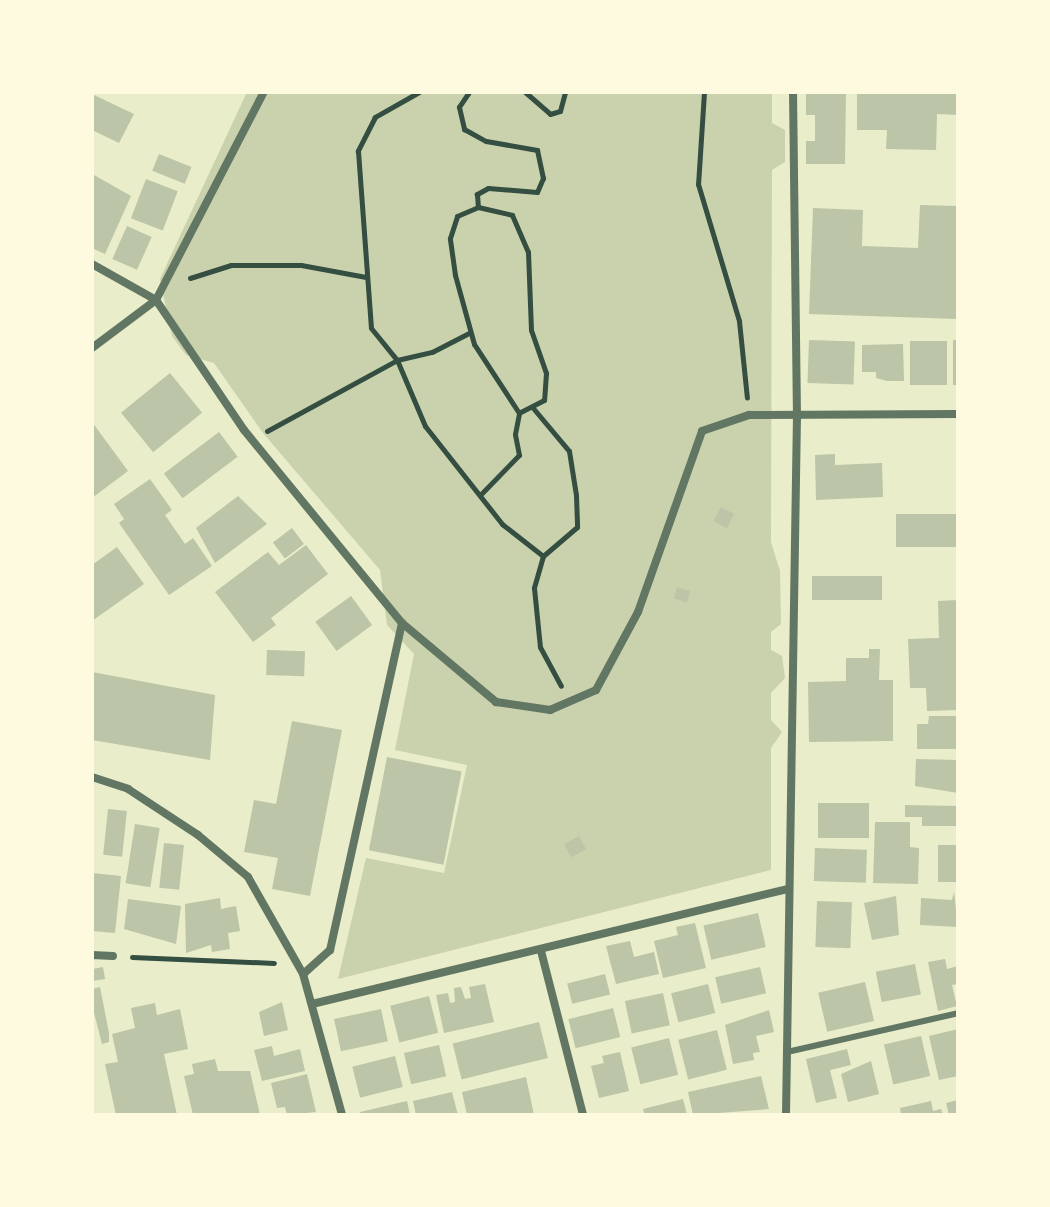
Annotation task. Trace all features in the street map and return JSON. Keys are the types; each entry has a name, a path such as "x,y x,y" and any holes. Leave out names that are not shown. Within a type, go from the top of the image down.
{"street":[{"path":"92,348 156,300 264,92"},
{"path":"786,1115 797,418 793,92"},
{"path":"92,264 156,300 254,443 402,623 496,702 550,710 596,690 638,612 702,431 749,415 797,418 958,414"},
{"path":"303,974 330,950 402,623"},
{"path":"92,777 128,789 198,835 248,877 303,974 342,1115"},
{"path":"312,1004 788,889"},
{"path":"541,951 583,1115"},
{"path":"92,955 113,956"}],"lane":[{"path":"787,1052 958,1013"}],"path":[{"path":"419,92 375,117 358,151 367,222 366,277 371,328 397,360 425,426 482,493 502,524 543,556"},
{"path":"469,92 459,107 464,129 486,141 537,150 543,178 537,192 488,188 477,194 478,207"},
{"path":"525,92 550,114 560,111 565,92"},
{"path":"704,92 698,184 739,321 749,415"},
{"path":"478,207 512,215 524,235 531,330 546,373 544,400 519,413 511,407 469,333 450,238 457,216 478,207"},
{"path":"156,300 176,282 231,265 325,265 366,277"},
{"path":"263,433 397,360 432,352 469,333"},
{"path":"533,408 569,451 576,495 577,527 543,556 534,588 540,647 569,701"},
{"path":"482,493 519,455 515,434 519,413"},
{"path":"113,956 299,965"}],"green space":[{"path":"247,92 772,92 772,123 785,130 785,162 772,170 771,542 780,571 781,624 771,632 771,650 782,656 785,678 771,693 771,720 782,732 771,748 771,870 338,979 366,858 444,873 467,765 395,750 414,654 387,625 380,570 263,433 214,363 186,355 172,336 160,279"}],"building":[{"path":"806,92 846,92 845,164 806,164 806,141 815,141 815,115 806,115"},
{"path":"857,92 958,92 958,115 937,114 936,150 886,149 887,130 857,130"},
{"path":"92,94 134,114 119,143 92,130"},
{"path":"159,154 191,167 185,184 152,171"},
{"path":"94,175 131,196 105,254 92,248"},
{"path":"146,179 178,191 163,230 131,218"},
{"path":"920,205 958,206 958,319 809,314 813,208 863,210 862,246 918,248"},
{"path":"127,226 152,237 137,270 112,259"},
{"path":"809,340 855,342 853,385 807,383"},
{"path":"953,340 958,340 958,385 953,385"},
{"path":"910,341 947,341 947,385 910,385"},
{"path":"903,344 904,381 887,381 876,378 876,372 862,372 862,345"},
{"path":"170,373 202,413 153,452 121,413"},
{"path":"92,422 128,471 92,498"},
{"path":"219,432 238,457 183,498 164,474"},
{"path":"835,454 835,465 882,463 883,497 816,500 815,455"},
{"path":"150,479 172,510 165,515 185,544 193,538 212,566 169,595 119,523 124,519 114,504"},
{"path":"238,496 267,524 215,563 196,528"},
{"path":"721,507 734,514 727,528 713,521"},
{"path":"896,514 958,514 958,547 896,547"},
{"path":"292,528 304,544 285,558 273,542"},
{"path":"306,545 328,574 271,618 276,625 253,642 215,592 268,552 279,565"},
{"path":"117,547 144,584 92,621 92,565"},
{"path":"812,576 882,576 882,600 812,600"},
{"path":"677,587 690,591 687,603 673,598"},
{"path":"351,596 372,625 337,651 315,622"},
{"path":"958,600 958,710 927,711 926,688 910,688 908,639 939,638 938,601"},
{"path":"869,649 880,649 879,680 893,680 893,741 809,742 808,682 846,681 846,658 869,658"},
{"path":"267,650 305,651 304,676 266,675"},
{"path":"92,672 215,695 210,760 92,740"},
{"path":"929,716 958,716 958,749 917,749 917,724 928,724"},
{"path":"292,721 342,730 310,896 272,889 278,858 244,852 254,800 276,804"},
{"path":"387,757 462,772 443,865 369,850"},
{"path":"916,759 958,760 958,793 915,786"},
{"path":"818,803 869,803 869,838 818,838"},
{"path":"905,805 958,806 958,826 922,826 922,817 905,817"},
{"path":"108,809 127,811 122,857 103,855"},
{"path":"875,822 910,822 910,847 919,848 918,884 873,883"},
{"path":"135,824 160,828 150,887 126,883"},
{"path":"579,836 586,849 571,857 564,844"},
{"path":"164,843 184,845 179,890 159,888"},
{"path":"938,845 958,845 958,882 938,882"},
{"path":"815,848 867,850 866,883 814,881"},
{"path":"92,873 121,876 115,933 92,931"},
{"path":"954,892 958,927 920,925 921,898 952,900"},
{"path":"896,896 899,935 872,940 864,903"},
{"path":"220,898 221,909 236,906 240,931 228,933 230,949 212,952 211,945 186,953 185,904"},
{"path":"128,899 181,906 176,944 124,929"},
{"path":"817,901 852,902 850,948 815,947"},
{"path":"758,913 766,947 711,960 703,926"},
{"path":"695,923 706,968 663,978 654,941 678,935 676,927"},
{"path":"630,941 634,957 654,952 659,974 616,984 606,946"},
{"path":"945,959 947,969 958,966 958,984 952,985 957,1006 938,1011 928,962"},
{"path":"915,964 921,994 882,1002 876,972"},
{"path":"103,967 105,979 92,981 92,969"},
{"path":"760,967 766,993 721,1004 715,977"},
{"path":"605,974 610,994 572,1004 567,983"},
{"path":"865,982 874,1021 827,1032 818,993"},
{"path":"485,984 494,1022 444,1033 436,995 448,993 450,1003 455,1002 454,988 461,987 465,999 471,998 469,987"},
{"path":"708,984 715,1013 678,1022 671,993"},
{"path":"100,987 109,1033 109,1042 102,1044 92,1005 92,989"},
{"path":"663,993 670,1025 632,1033 625,1001"},
{"path":"429,996 438,1033 399,1043 390,1006"},
{"path":"282,1002 288,1030 264,1036 259,1012"},
{"path":"155,1003 157,1015 180,1009 188,1049 164,1054 177,1115 116,1115 105,1064 118,1062 112,1034 135,1028 131,1008"},
{"path":"613,1008 620,1037 576,1048 568,1019"},
{"path":"381,1009 388,1041 341,1051 334,1019"},
{"path":"769,1010 774,1032 756,1036 760,1052 753,1053 754,1060 733,1064 725,1025"},
{"path":"539,1022 548,1058 462,1079 453,1044"},
{"path":"958,1029 958,1076 939,1080 929,1036"},
{"path":"717,1030 727,1070 688,1079 678,1040"},
{"path":"921,1036 930,1076 893,1084 884,1045"},
{"path":"669,1038 678,1075 640,1084 631,1047"},
{"path":"439,1045 446,1076 411,1084 404,1053"},
{"path":"272,1046 274,1056 300,1049 305,1071 262,1081 254,1050"},
{"path":"847,1049 851,1065 830,1070 837,1098 816,1103 806,1059"},
{"path":"620,1052 629,1091 599,1098 591,1066 604,1063 602,1056"},
{"path":"395,1056 403,1087 360,1098 352,1067"},
{"path":"215,1059 218,1071 250,1071 260,1115 193,1115 184,1076 194,1074 192,1064"},
{"path":"871,1061 879,1094 848,1102 841,1074"},
{"path":"307,1074 316,1112 287,1115 285,1107 277,1108 271,1083"},
{"path":"761,1076 769,1109 693,1115 688,1092"},
{"path":"526,1077 534,1115 467,1115 462,1092"},
{"path":"452,1092 458,1115 416,1115 413,1101"},
{"path":"683,1099 687,1115 645,1115 643,1109"},
{"path":"958,1100 958,1115 949,1115 946,1103"},
{"path":"407,1101 410,1115 360,1115 360,1112"},
{"path":"931,1101 933,1111 941,1109 943,1115 901,1115 900,1108"}]}
